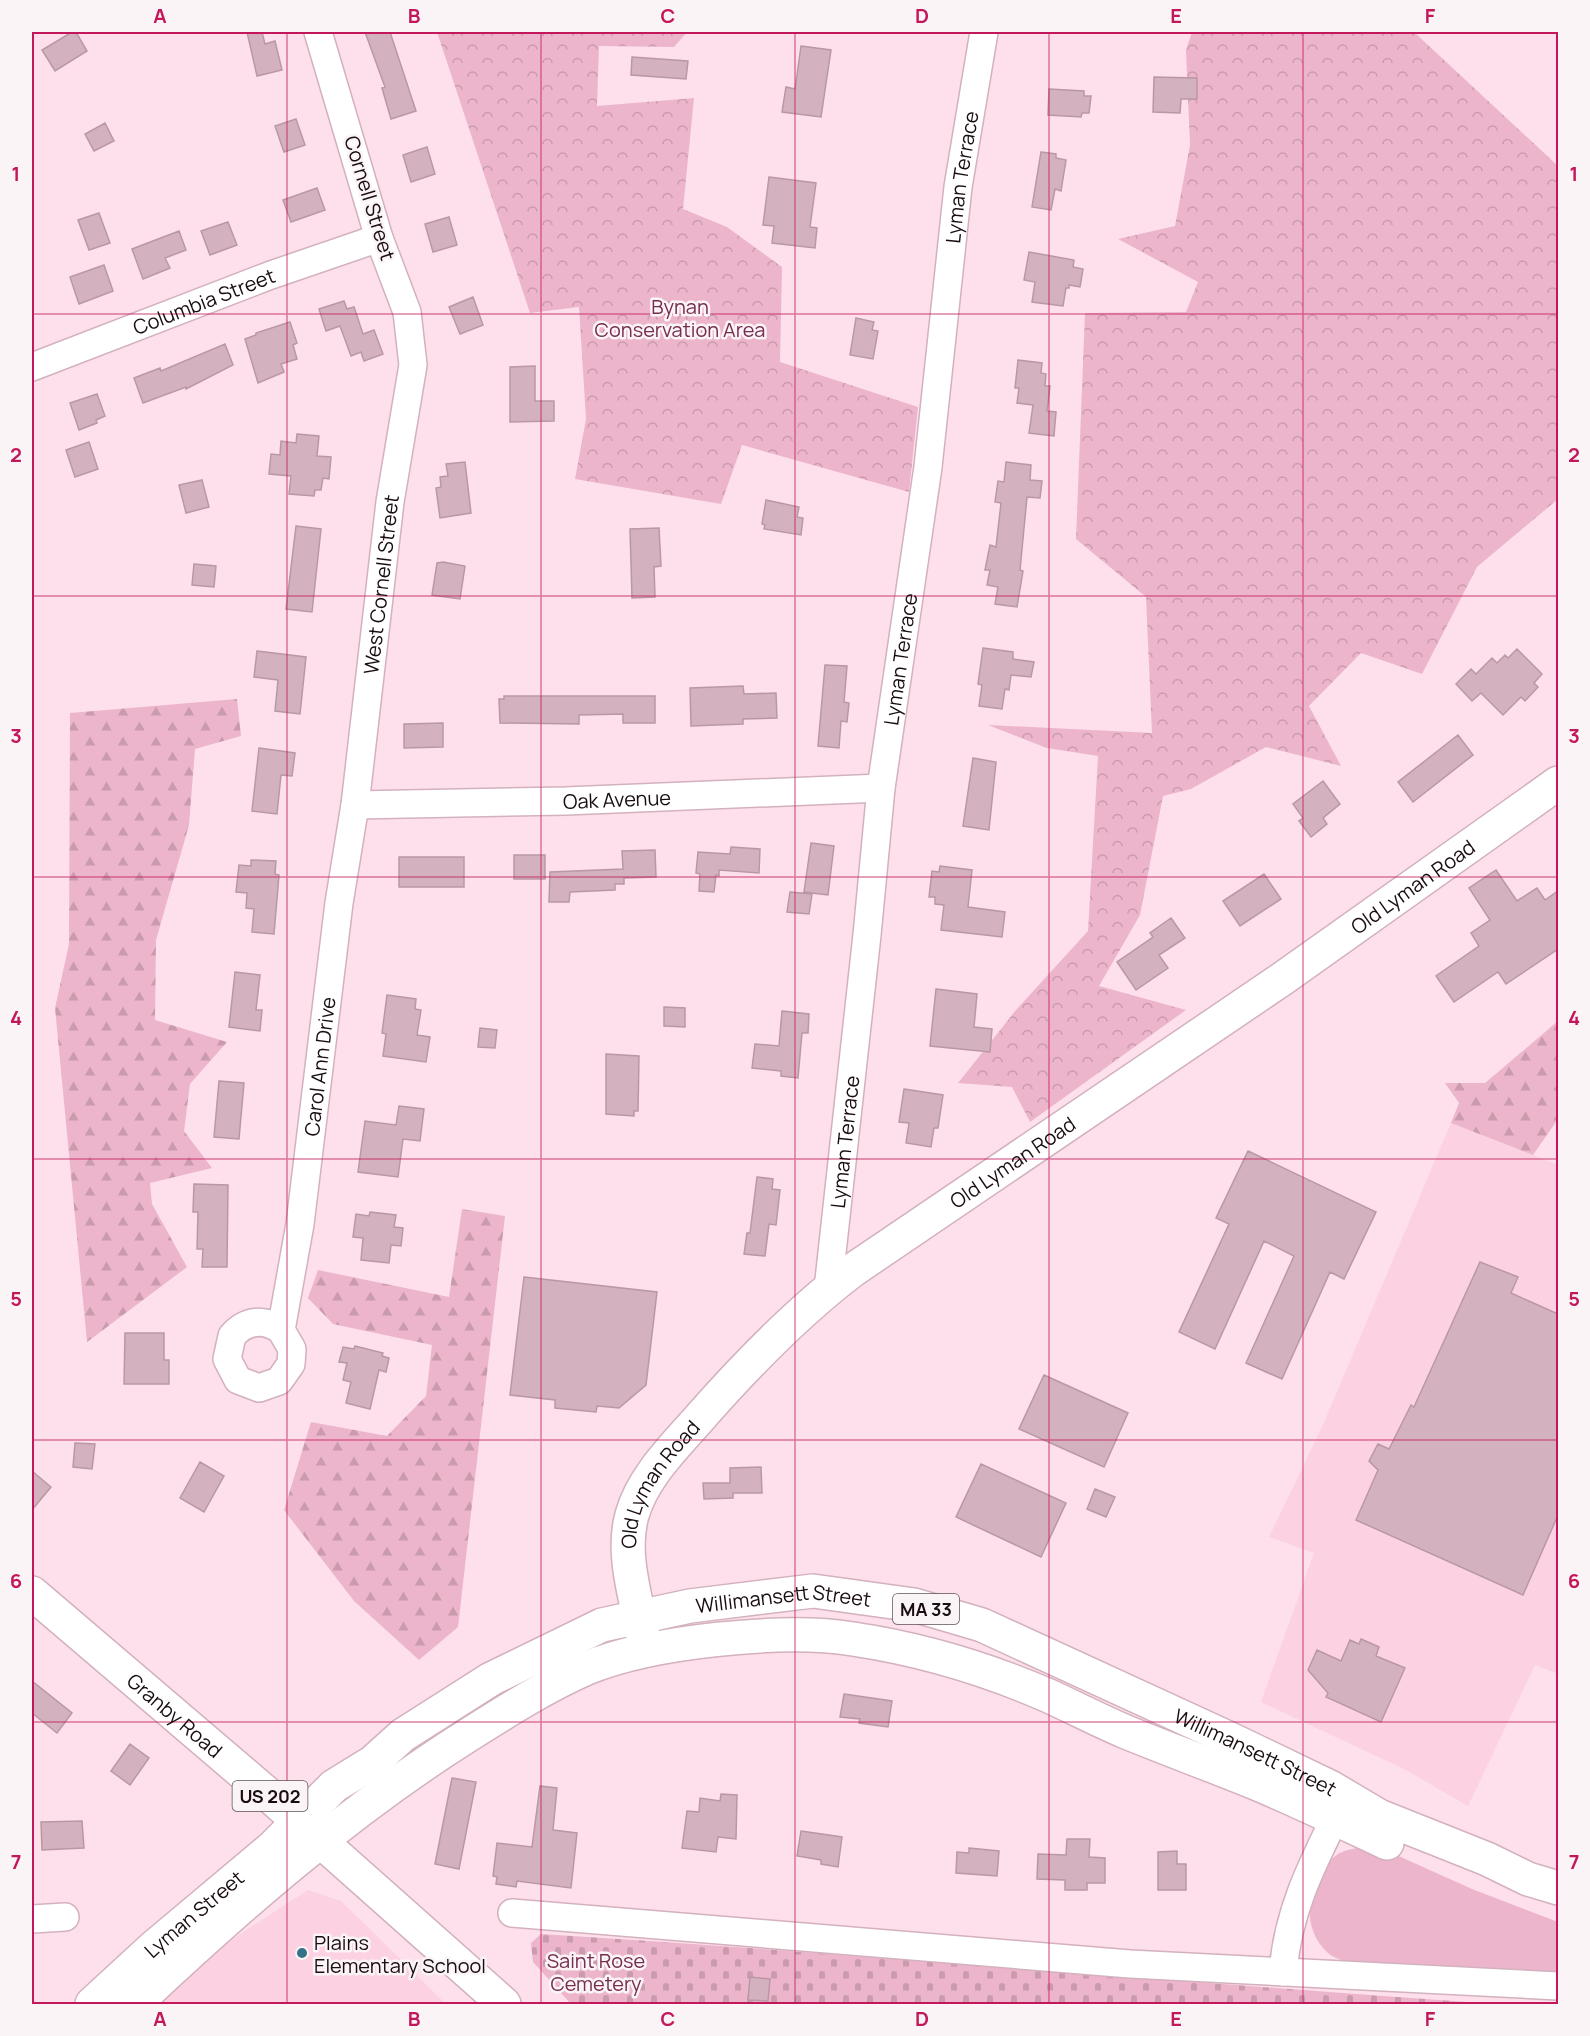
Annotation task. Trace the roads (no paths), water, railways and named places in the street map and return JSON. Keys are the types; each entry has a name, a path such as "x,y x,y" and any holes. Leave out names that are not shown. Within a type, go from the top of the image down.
{"main road":[{"name":"Old Lyman Road","path":"647,1652 633,1590 629,1533 632,1514 645,1487 666,1455 787,1326 828,1289 1282,979 1558,783"},
{"name":"Willimansett Street","path":"309,1831 334,1786 373,1762 412,1730 490,1679 603,1625 639,1616 733,1600 813,1591 914,1605 982,1625 1045,1652 1340,1808 1396,1847 1558,1910"},
{"name":"Granby Road","path":"32,1593 309,1831 504,2004"},
{"name":"Willimansett Street","path":"309,1831 428,1761 510,1708 591,1667 647,1652 745,1637 850,1638 965,1665 1046,1695 1125,1731 1261,1786 1340,1808 1379,1816 1487,1859 1528,1879 1558,1888"},
{"name":"Lyman Street","path":"92,2004 154,1947 273,1846 309,1831"},
{"name":"Lyman Street","path":"135,2004 223,1923 309,1831"}],"street":[{"name":"Cornell Street","path":"318,32 379,238 407,312 413,365"},
{"name":"Lyman Terrace","path":"828,1289 881,788 928,467 958,187 984,32"},
{"name":"Columbia Street","path":"32,367 280,272 379,238"},
{"name":"West Cornell Street","path":"355,805 390,502 413,365"},
{"name":"Oak Avenue","path":"355,805 566,801 881,788"},
{"name":"Carol Ann Drive","path":"281,1330 300,1224 338,914 355,805"},
{"path":"1283,1972 1287,1935 1301,1887 1340,1808"},
{"path":"512,1914 1130,1964 1558,1986"},
{"path":"32,1919 65,1917"}],"place":[{"name":"Plains Elementary School","path":"302,1953"}],"park label":[{"name":"Bynan Conservation Area","path":"680,318"},
{"name":"Saint Rose Cemetery","path":"596,1972"}]}
